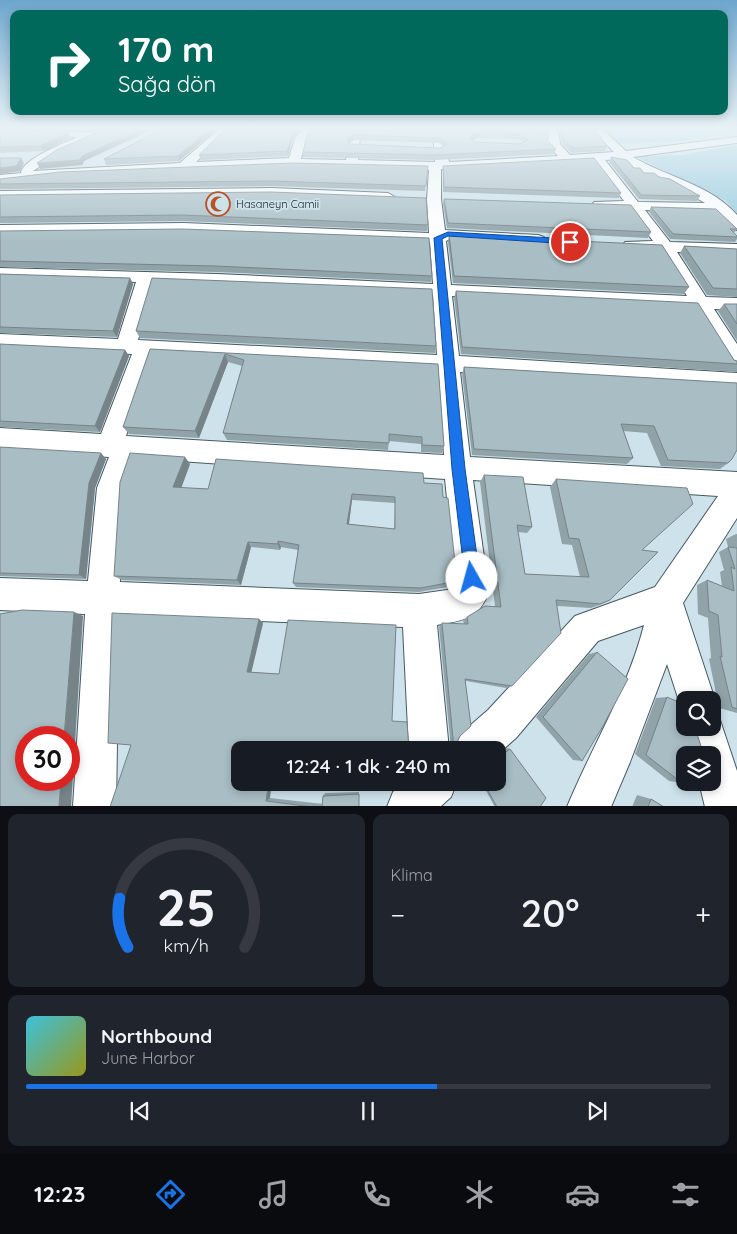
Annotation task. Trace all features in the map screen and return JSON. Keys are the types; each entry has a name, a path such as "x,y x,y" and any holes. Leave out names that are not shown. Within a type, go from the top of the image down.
{"street":[{"path":"27,175 29,168"},
{"path":"40,210 90,168"},
{"path":"0,179 63,172 153,168"},
{"path":"170,192 185,168"},
{"path":"0,594 419,610 462,604 473,592 458,469 434,199 436,168"},
{"path":"604,168 632,206 665,246 737,361"},
{"path":"643,168 673,179 723,208 737,225"},
{"path":"7,209 63,172"},
{"path":"0,174 27,175"},
{"path":"133,209 146,192"},
{"path":"184,228 207,192"},
{"path":"0,195 272,192 405,198"},
{"path":"588,204 723,208"},
{"path":"0,230 184,228 438,238 448,234 550,241"},
{"path":"617,244 737,249"},
{"path":"0,273 443,289 737,304"},
{"path":"94,806 103,597 111,488 147,277"},
{"path":"0,341 136,346 450,363 737,381"},
{"path":"0,439 737,485"},
{"path":"588,806 610,762 656,647 666,600 737,493"},
{"path":"666,600 693,691"},
{"path":"482,741 502,724 587,628 666,600"},
{"path":"419,610 425,741"},
{"path":"721,786 727,806"}],"shaded area":[{"path":"658,168 737,168 737,213 726,201"}],"building":[{"path":"174,168 428,168 426,186 271,181 0,184 0,179 60,172"},
{"path":"443,168 601,168 621,193 444,187"},
{"path":"619,168 640,168 644,173 654,173 659,177 670,179 700,196 641,195"},
{"path":"271,192 426,198 428,225 182,215 0,217 0,195"},
{"path":"444,199 631,205 651,232 448,223"},
{"path":"651,207 716,209 737,229 730,229 737,237 673,234"},
{"path":"182,229 429,238 432,276 215,266 0,261 0,231"},
{"path":"449,235 662,245 689,287 454,276"},
{"path":"684,246 737,249 737,289 713,288"},
{"path":"0,274 130,278 113,331 0,327"},
{"path":"152,278 432,289 436,346 136,331"},
{"path":"456,291 698,303 734,360 737,361 737,364 462,347"},
{"path":"724,304 737,304 737,324"},
{"path":"0,344 125,350 95,426 0,421"},
{"path":"150,349 438,364 444,446 422,445 422,437 389,434 389,443 223,433 244,360 225,354 195,431 123,427"},
{"path":"464,367 737,383 737,450 728,463 668,460 654,426 621,424 633,458 474,449"},
{"path":"0,447 101,453 89,483 79,575 0,573"},
{"path":"130,453 185,457 173,487 208,489 216,459 423,473 424,483 442,484 443,497 448,498 457,581 421,588 293,583 299,545 278,541 278,544 248,542 237,580 114,576 120,482","holes":["352,494 395,497 395,529 347,524"]},
{"path":"484,475 523,477 532,527 517,525 525,574 589,577 579,539 569,538 556,479 687,488 693,504 642,550 658,552 610,600 600,604 556,600 561,633 512,686 465,679 471,726 460,736 458,741 453,741 442,623 468,624 467,617 485,606 501,607"},
{"path":"728,547 737,548 737,709 732,707 720,656 722,657 718,615 709,611 707,580 734,591 731,567 735,569"},
{"path":"22,610 74,612 65,726 15,726 15,791 60,791 59,806 0,806 0,614"},
{"path":"112,613 259,619 247,672 279,674 288,620 396,625 392,721 407,722 408,741 231,741 231,791 268,791 266,801 305,806 110,806 131,745 108,743"},
{"path":"597,652 628,679 582,761 543,717"},
{"path":"667,697 676,701 676,736 698,736 701,746 676,746 676,778 646,755"},
{"path":"510,749 546,798 541,806 496,806 488,791 506,791 506,752"},
{"path":"359,794 359,806 322,806 323,796"},
{"path":"651,799 662,806 648,806"}],"place":[{"name":"Hasaneyn Camii","path":"218,204"}],"route":[{"path":"472,578 458,469 438,238 448,234 570,242"}]}
